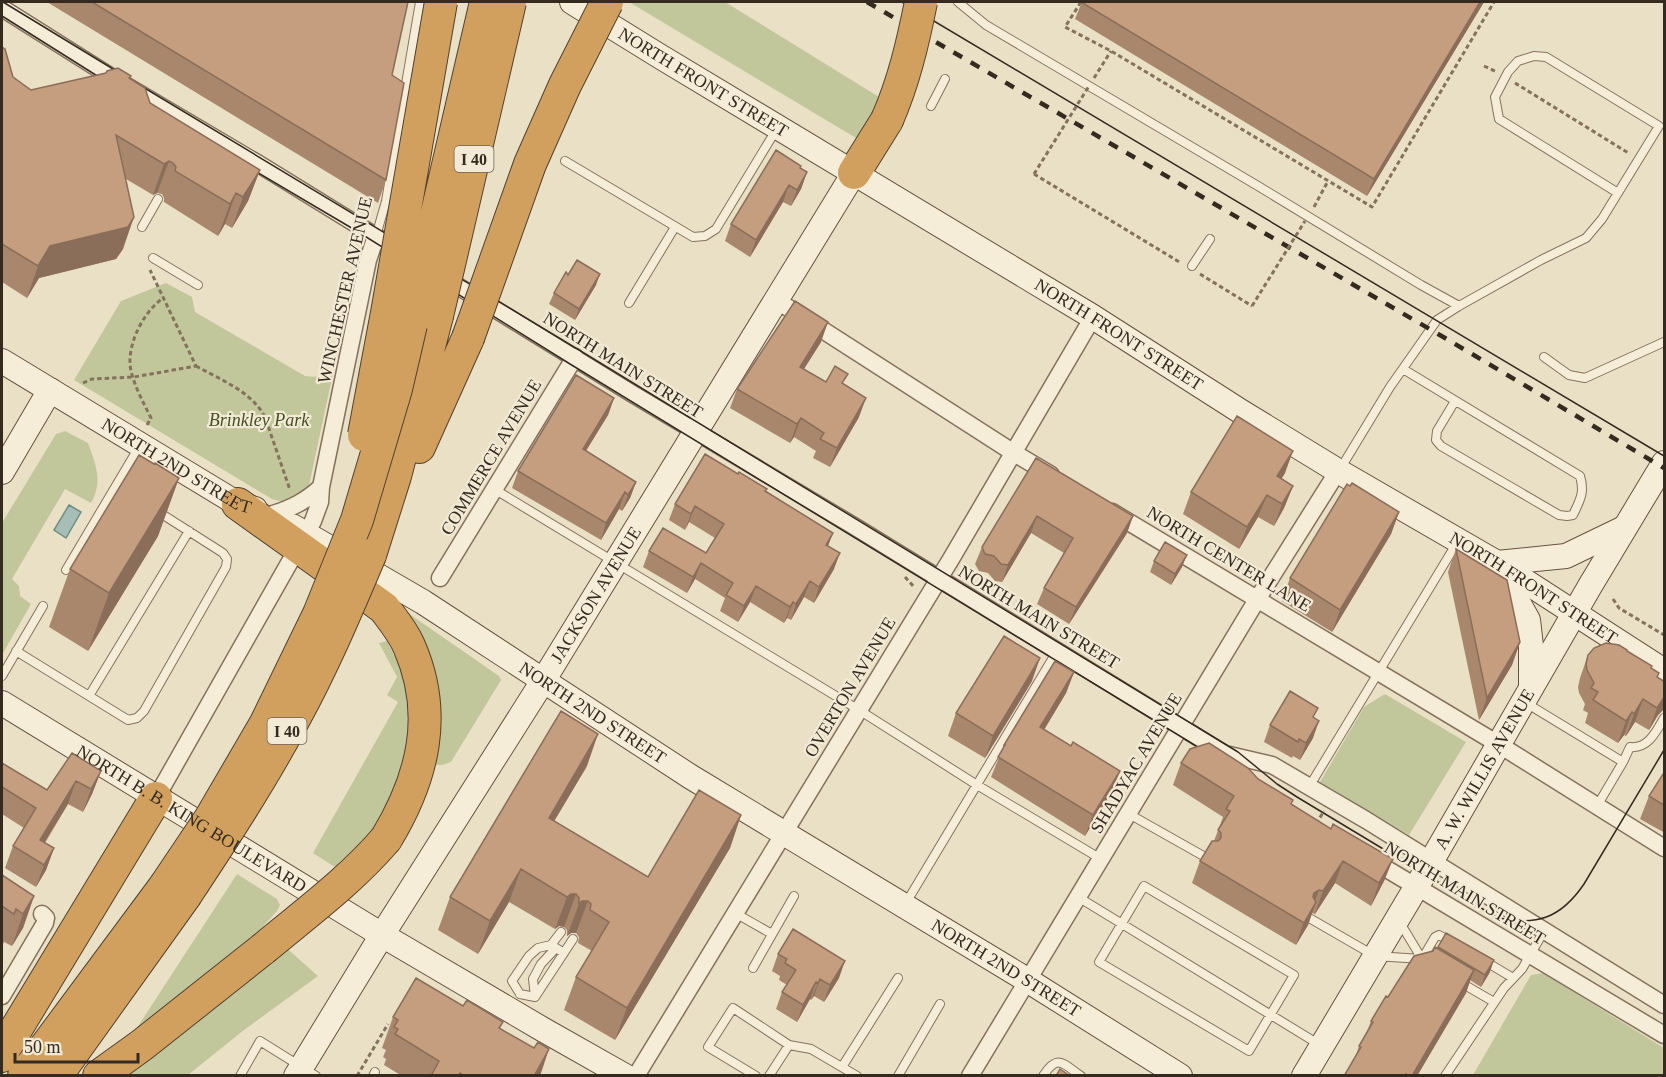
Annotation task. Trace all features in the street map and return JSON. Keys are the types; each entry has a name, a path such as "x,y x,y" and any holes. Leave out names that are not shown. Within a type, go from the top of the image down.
{"highway":[{"path":"340,565 441,2"},
{"name":"I 40","path":"56,1076 175,891 210,819 266,723 320,614 340,565 357,520 396,389 486,2"},
{"name":"I 40","path":"24,1076 244,807 296,716 334,639 370,555 395,476 432,338 510,2"},
{"path":"370,555 468,338 543,135 565,85 608,2"},
{"path":"854,173 887,120 898,95 908,64 921,2"},
{"path":"99,1076 142,1045 263,949 366,862 386,839 400,815 417,773 422,751 424,706 416,663 399,627 384,608 303,542 238,504"},
{"path":"2,1056 4,1049 156,798"}],"street":[{"name":"NORTH FRONT STREET","path":"572,2 1093,317 1338,471 1497,563 1665,671"},
{"name":"NORTH MAIN STREET","path":"2,8 113,78 1226,754 1272,765 1665,1005"},
{"name":"JACKSON AVENUE","path":"305,1073 381,935 543,681 854,173"},
{"name":"WINCHESTER AVENUE","path":"156,798 303,542 320,502 368,260 375,236"},
{"path":"776,300 1014,453 1065,483"},
{"name":"OVERTON AVENUE","path":"636,1076 939,579 1093,317"},
{"name":"COMMERCE AVENUE","path":"440,578 574,357"},
{"name":"NORTH 2ND STREET","path":"2,361 238,504 273,514 303,542 423,602 638,744 1027,980 1180,1076"},
{"path":"2,472 50,390"},
{"name":"A. W. WILLIS AVENUE","path":"1304,1076 1624,528 1665,463"},
{"name":"SHADYAC AVENUE","path":"970,1076 1258,598 1338,471"},
{"path":"273,514 299,505 321,488"},
{"name":"NORTH CENTER LANE","path":"1095,501 1498,744 1665,848"},
{"path":"1527,694 1531,646 1528,620 1497,563 1566,556 1624,528"},
{"name":"NORTH B. B. KING BOULEVARD","path":"2,703 381,935 515,1003 625,1076"},
{"name":"NORTH MAIN STREET","path":"1226,754 1240,773"},
{"name":"NORTH MAIN STREET","path":"1356,851 1663,1031"},
{"path":"2,996 45,924 46,918 42,914"}],"lane":[{"name":"WINCHESTER AVENUE","path":"375,236 386,201 420,2"},
{"path":"958,2 986,25 1306,218 1459,306"},
{"path":"1338,471 1437,320 1541,260 1586,238 1602,219 1639,159 1659,126 1546,57 1534,56 1518,62 1495,97 1499,119 1618,193"},
{"path":"931,106 945,79"},
{"path":"565,161 693,237 705,236 716,229 778,128"},
{"path":"141,227 158,199"},
{"path":"629,303 675,227"},
{"path":"1192,268 1210,238"},
{"path":"153,258 198,285"},
{"path":"1544,357 1569,375 1585,378 1665,342"},
{"path":"1403,369 1581,477 1582,496 1573,515 1559,515 1441,446 1436,440 1437,431 1455,401"},
{"path":"66,570 116,486 138,443"},
{"path":"116,486 125,492"},
{"path":"494,489 1101,859"},
{"path":"16,651 128,720 137,718 144,711 226,567 227,559 223,553 153,508"},
{"path":"89,696 189,531"},
{"path":"1309,787 1458,541"},
{"path":"2,676 44,606"},
{"path":"905,906 1057,651"},
{"path":"1527,694 1623,762"},
{"path":"1597,806 1623,762 1629,747 1638,748 1649,741 1665,718"},
{"path":"1129,813 1207,858"},
{"path":"1144,886 1294,975 1249,1051 1099,962 1122,924 1144,886"},
{"path":"753,968 794,896"},
{"path":"1077,897 1321,1046"},
{"path":"735,913 772,934"},
{"path":"1398,918 1422,959"},
{"path":"1311,919 1375,956 1422,959 1433,965"},
{"path":"1445,1076 1494,1002 1522,969 1544,931"},
{"path":"561,932 557,949 535,997 515,1003 512,981 533,952 538,948 557,949 573,939"},
{"path":"1422,959 1435,937 1439,935 1462,948"},
{"path":"1473,954 1513,978"},
{"path":"842,1067 898,978"},
{"path":"1453,978 1494,1002"},
{"path":"901,1075 940,1004"},
{"path":"756,1076 708,1047 733,1008 789,1045 811,1049 857,1076"},
{"path":"240,1076 260,1041 305,1073"},
{"path":"769,1076 789,1045"},
{"path":"1043,1076 1054,1062 1060,1062 1081,1076"}],"path":[{"path":"1081,2 1065,27 1111,51 1372,207 1494,2"},
{"path":"1111,51 1034,174 1180,263"},
{"path":"1484,66 1506,77 1639,159"},
{"path":"1192,268 1252,306 1328,181"},
{"path":"149,269 196,366 248,395 259,406 293,497"},
{"path":"138,443 151,418 130,365 132,352 137,330 155,304 164,298"},
{"path":"84,383 92,379 134,376 196,366"},
{"path":"898,570 926,600"},
{"path":"1613,599 1619,608 1665,635"},
{"path":"357,1076 388,1024"}],"green space":[{"path":"629,2 725,2 879,97 865,131 856,138"},
{"name":"Brinkley Park","path":"166,283 192,297 195,312 305,376 318,376 324,371 333,373 309,486 298,498 288,501 272,499 74,380 121,301"},
{"path":"65,431 88,443 97,473 97,488 91,503 65,489 12,579 19,586 20,596 31,604 2,655 2,523 56,434"},
{"path":"405,611 499,676 501,680 451,762 442,765 433,765 439,718 436,683 428,657"},
{"path":"387,641 401,670 408,697 409,726 405,760 396,790 378,828 338,869 313,853 398,702 387,695 397,677 379,643"},
{"path":"1385,694 1466,742 1409,835 1320,782 1364,707"},
{"path":"237,874 277,899 280,905 277,911 244,947 131,1037"},
{"path":"283,945 318,976 244,1030 188,1075 126,1076"},
{"path":"1543,973 1664,1048 1664,1075 1473,1075 1531,975"}],"water":[{"path":"69,505 81,512 66,538 54,530"}],"building":[{"path":"92,2 408,2 392,75 404,83 386,180"},
{"path":"1081,2 1480,2 1374,179"},
{"path":"2,47 5,49 13,77 31,90 106,73 118,68 145,88 150,103 260,170 243,197 236,193 230,204 175,171 176,167 173,163 169,161 164,164 116,135 134,217 128,227 50,246 38,266 2,244"},
{"path":"776,150 807,172 797,190 789,185 756,240 731,224"},
{"path":"577,260 600,274 579,309 554,293 566,272 568,275"},
{"path":"795,301 828,322 800,367 826,382 835,366 848,374 842,383 866,398 837,448 820,439 824,433 801,418 797,424 737,389"},
{"path":"576,375 614,398 583,449 636,482 628,495 625,492 606,523 518,471"},
{"path":"1237,416 1293,451 1277,476 1293,486 1282,504 1267,495 1247,527 1191,492"},
{"path":"705,454 767,489 765,491 833,533 826,545 840,553 819,587 810,581 796,604 793,602 790,607 756,586 744,606 726,595 733,583 701,563 693,577 649,551 663,528 706,553 724,524 695,506 691,514 675,504"},
{"path":"139,455 179,478 109,593 70,569"},
{"path":"1036,458 1133,516 1076,607 1044,588 1073,538 1037,516 1008,565 1001,564 994,556 985,554 982,547"},
{"path":"1352,483 1399,512 1340,610 1290,578 1347,484 1350,486"},
{"path":"1165,542 1187,555 1175,574 1154,561"},
{"path":"1456,549 1507,580 1520,642 1487,698"},
{"path":"1004,636 1040,658 993,736 956,713"},
{"path":"1606,643 1619,645 1659,673 1657,677 1665,682 1665,696 1657,708 1643,699 1634,714 1632,712 1626,721 1593,700 1598,692 1591,688 1594,683 1587,670 1588,655 1594,648"},
{"path":"1055,661 1074,672 1040,727 1071,746 1073,742 1120,771 1093,815 998,757"},
{"path":"1290,691 1318,708 1313,717 1319,721 1306,743 1299,739 1298,742 1270,725"},
{"path":"561,711 598,734 549,818 648,877 699,790 741,815 627,1008 576,977 609,922 590,910 591,904 588,901 582,901 579,904 576,894 567,897 521,869 490,921 450,897"},
{"path":"1209,743 1248,768 1258,779 1293,800 1291,804 1331,829 1333,824 1393,859 1379,883 1343,861 1323,891 1319,890 1314,893 1313,897 1316,902 1304,923 1200,861 1212,841 1218,841 1221,838 1218,830 1230,811 1226,809 1234,796 1181,763 1190,749"},
{"path":"72,753 101,771 91,789 76,781 40,840 54,848 44,865 13,846 36,808 2,787 2,763 47,790"},
{"path":"1665,771 1665,806 1649,796"},
{"path":"2,875 34,896 23,914 16,909 14,914 2,906"},
{"path":"793,929 845,961 830,985 820,979 818,983 816,982 803,1005 782,992 796,970 785,963 787,959 778,954"},
{"path":"1446,933 1494,960 1485,975 1438,947"},
{"path":"1435,947 1474,970 1412,1076 1406,1074 1406,1076 1344,1076 1361,1047 1359,1046 1373,1022 1371,1021 1414,956 1433,951"},
{"path":"416,978 463,1006 467,1000 503,1022 499,1028 534,1048 538,1042 549,1049 534,1076 464,1076 460,1073 458,1076 431,1076 439,1061 395,1034 398,1029 394,1027 398,1020 393,1017"},
{"path":"1060,1069 1070,1076 1056,1076"}],"tram line":[{"path":"3,2 1238,752 1297,797 1496,917 1510,920 1535,920 1557,912 1566,905 1584,884 1664,750"},
{"path":"902,2 1664,456"},
{"path":"2,16 110,84"},
{"path":"243,164 355,230 570,364 1211,755"}],"railway":[{"path":"867,2 1664,468"}]}
